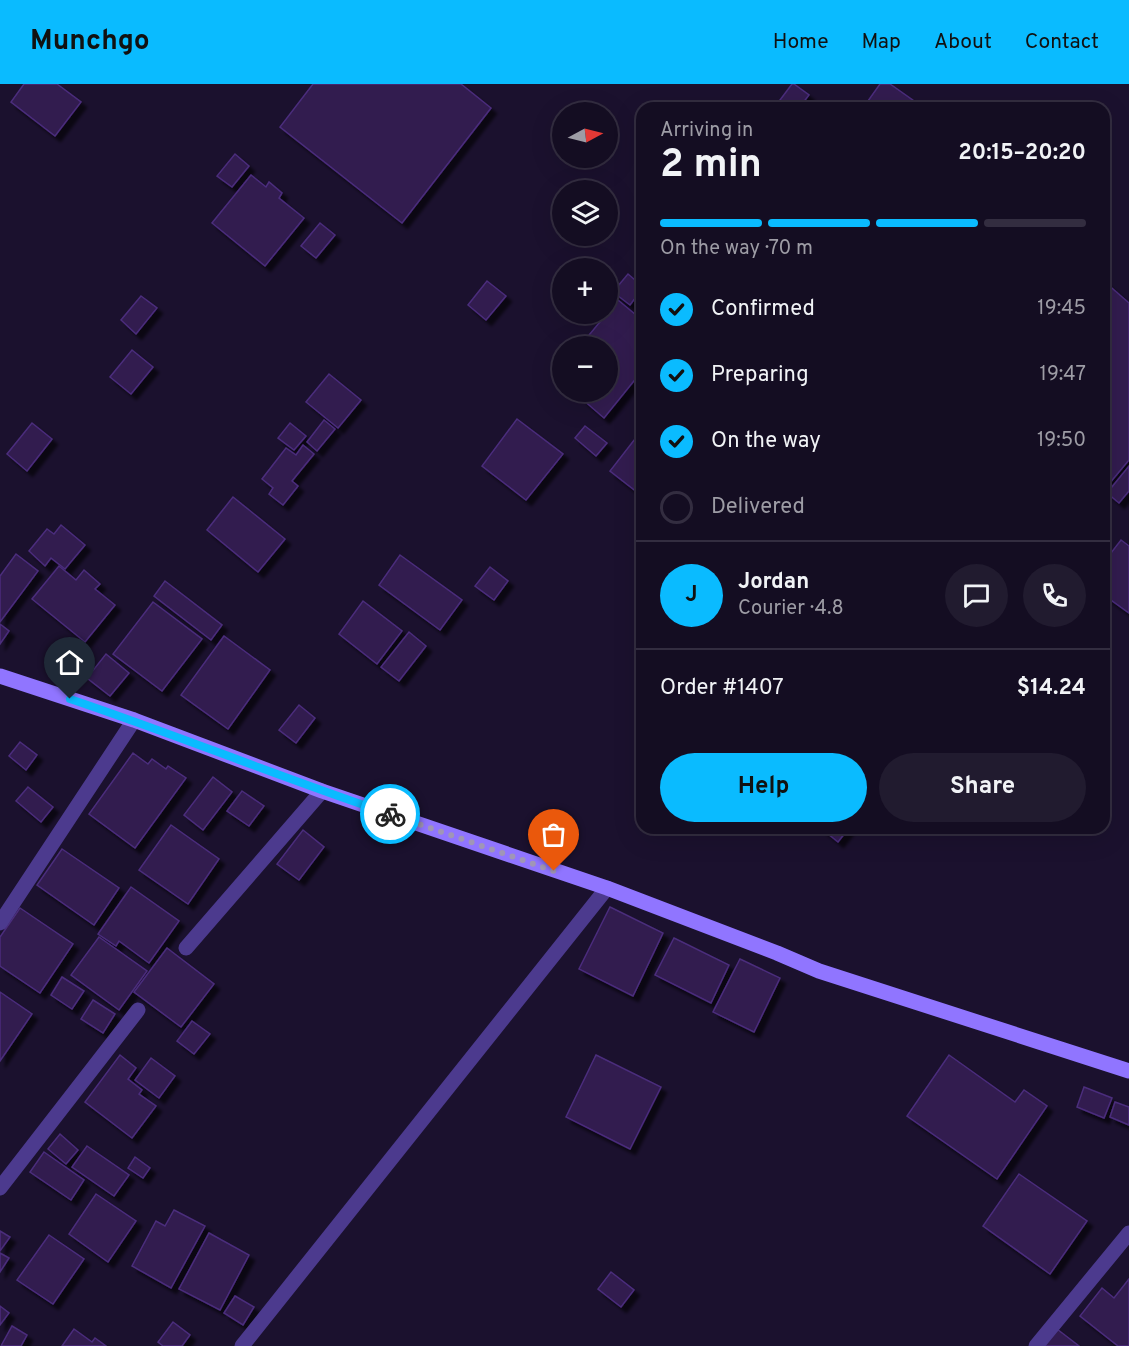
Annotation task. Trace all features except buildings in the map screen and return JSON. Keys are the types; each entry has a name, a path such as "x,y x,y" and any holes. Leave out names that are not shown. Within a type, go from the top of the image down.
{"street":[{"path":"0,676 134,720 322,791 606,888 819,970 1129,1071"},
{"path":"0,923 134,720"},
{"path":"186,948 322,791"},
{"path":"242,1346 606,888"},
{"path":"0,1188 138,1010"},
{"path":"1036,1346 1129,1233"}],"way so far":[{"path":"390,814 554,871"}],"route":[{"path":"70,699 134,720 322,791 390,814"}]}
